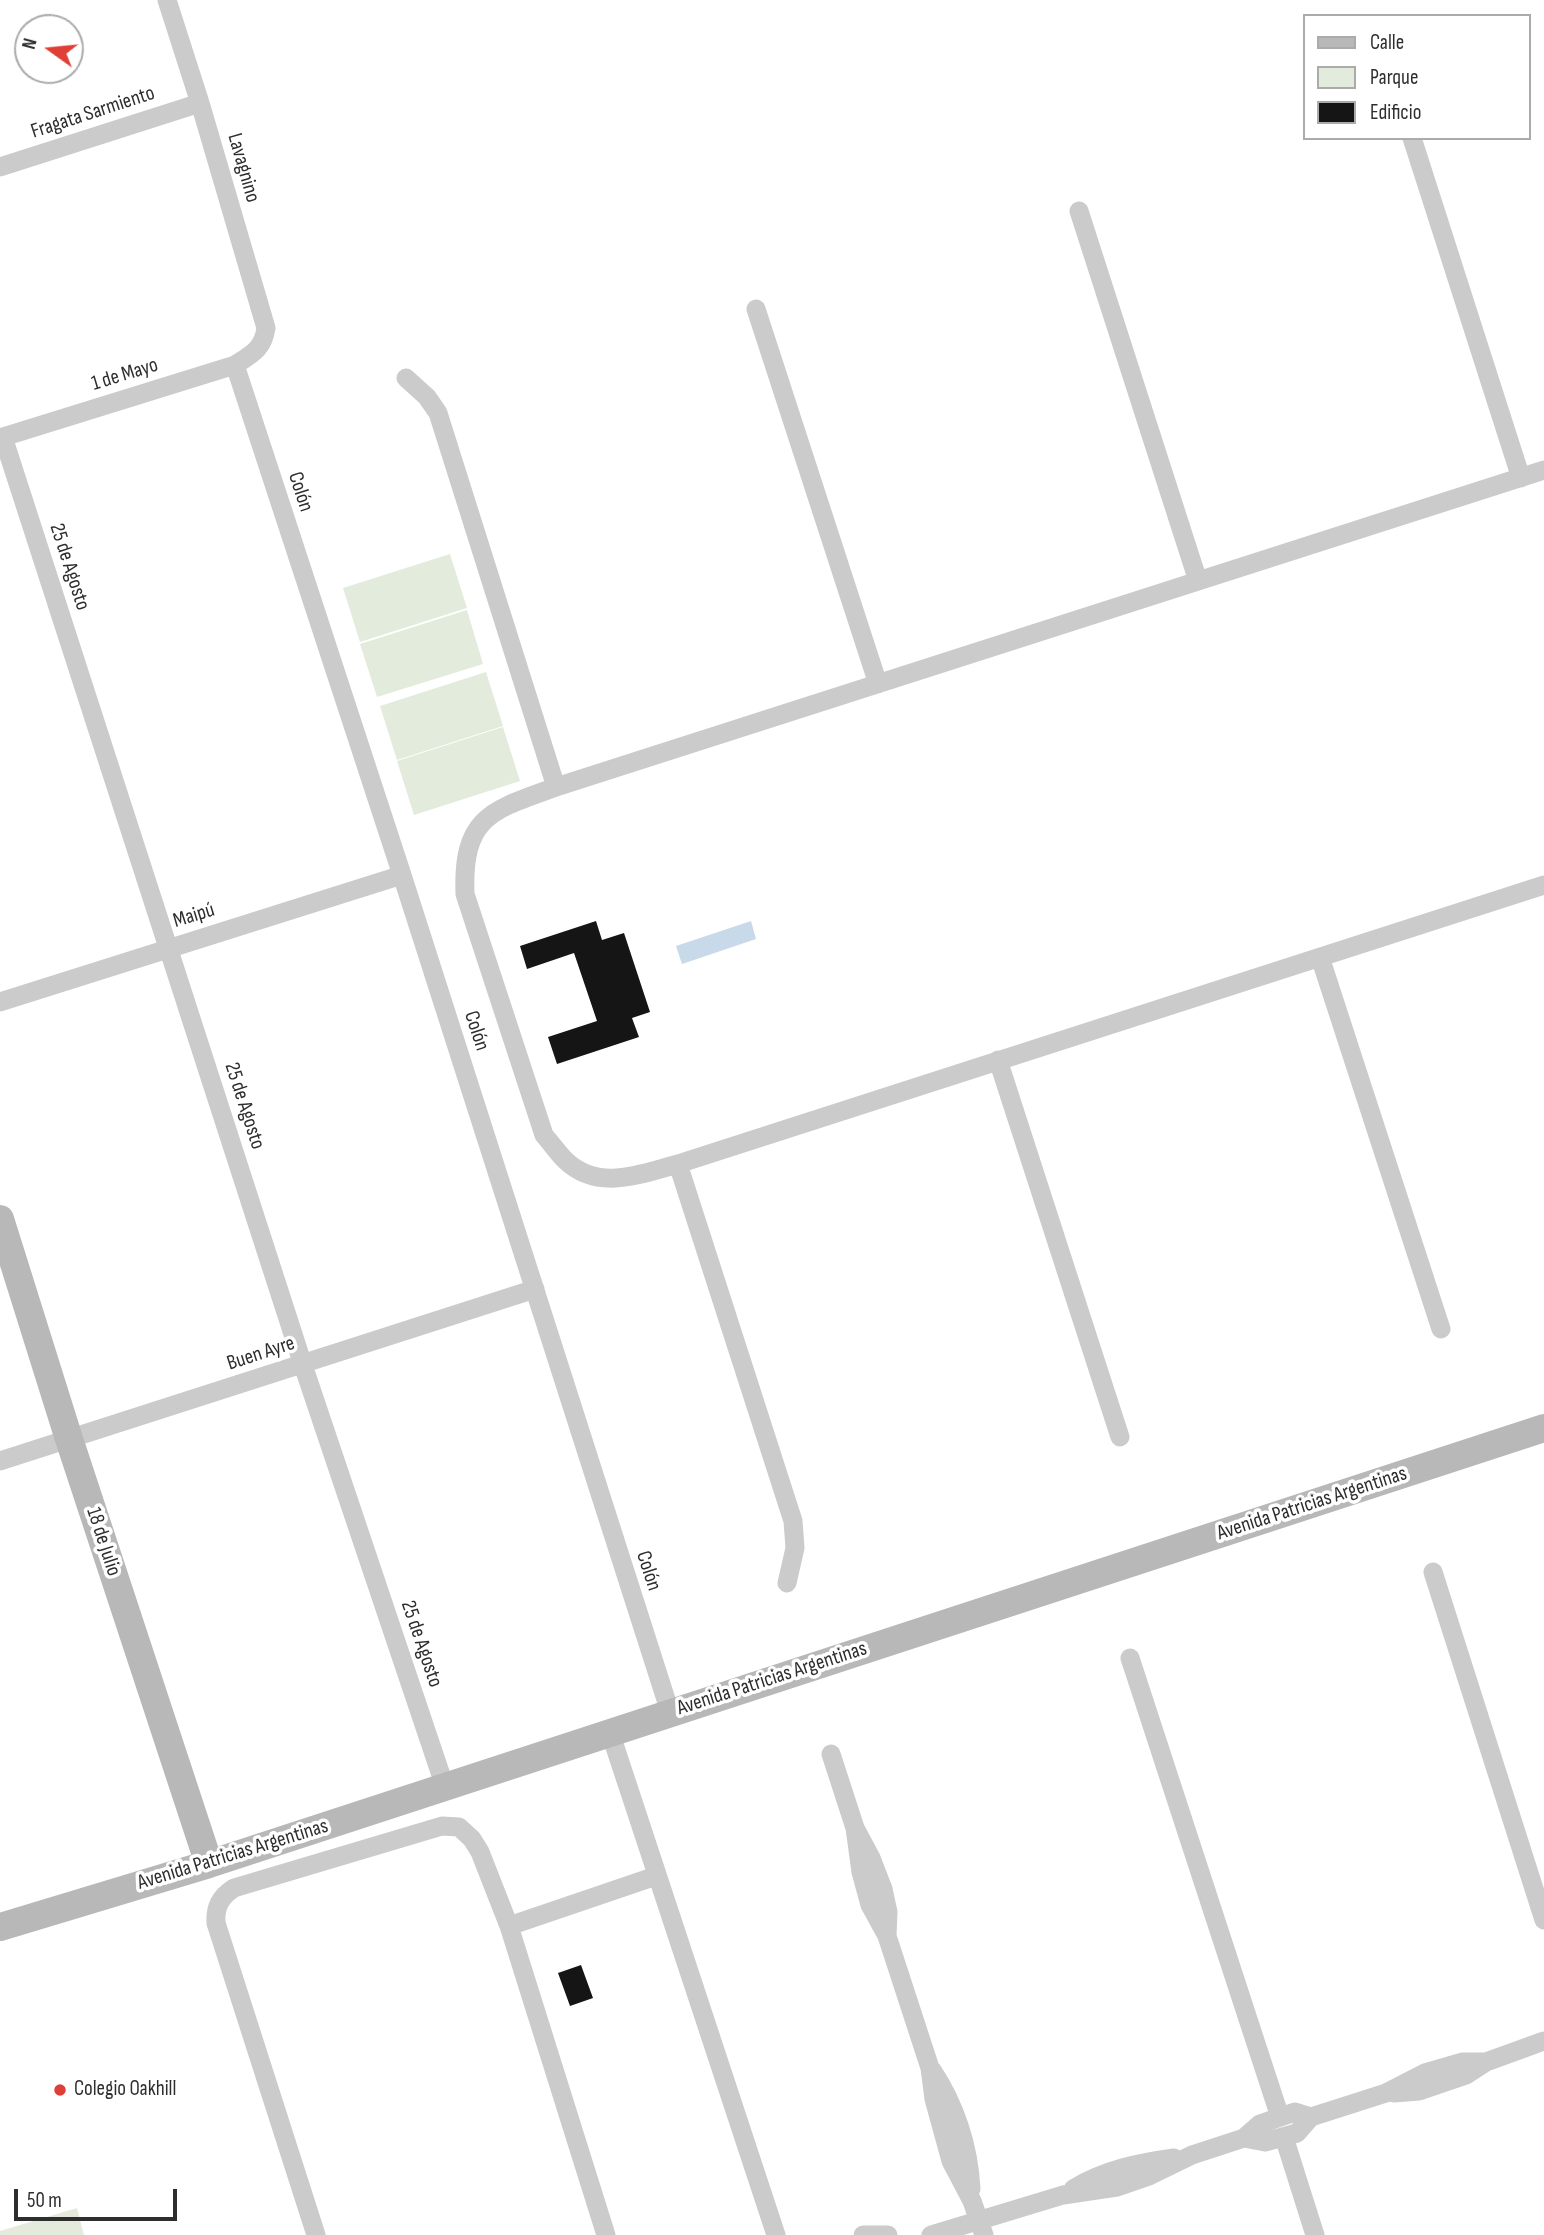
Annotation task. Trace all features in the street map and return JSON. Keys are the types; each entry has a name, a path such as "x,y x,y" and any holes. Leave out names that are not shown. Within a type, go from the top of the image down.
{"street":[{"name":"Lavagnino","path":"167,0 201,103 266,328 260,349"},
{"name":"Fragata Sarmiento","path":"0,167 201,103"},
{"path":"1413,140 1521,478"},
{"path":"1079,211 1198,581"},
{"path":"756,309 878,684"},
{"name":"1 de Mayo","path":"1,438 235,365 260,349"},
{"name":"Colón","path":"235,365 402,875 670,1712"},
{"path":"406,379 427,397 438,413 556,787"},
{"name":"25 de Agosto","path":"1,438 303,1365 445,1787"},
{"path":"1544,470 556,787 502,807 485,820 470,842 464,865 465,894 544,1135 567,1162 590,1177 619,1180 678,1164 1544,885"},
{"name":"Maipú","path":"0,1003 402,875"},
{"path":"1320,957 1441,1329"},
{"path":"998,1060 1120,1437"},
{"path":"678,1164 793,1521 795,1548 787,1583"},
{"name":"18 de Julio","path":"0,1219 69,1439 209,1864"},
{"name":"Buen Ayre","path":"0,1461 535,1289"},
{"name":"Avenida Patricias Argentinas","path":"0,1927 209,1864 1544,1428"},
{"path":"1433,1572 1544,1920"},
{"path":"1130,1658 1315,2235"},
{"path":"610,1732 776,2235"},
{"path":"831,1754 855,1828 883,1889 888,1912 887,1936 930,2068 947,2092 951,2104 966,2153 972,2201 982,2228"},
{"path":"316,2235 216,1923 218,1903 225,1893 234,1888 442,1826 459,1827 472,1839 480,1852 509,1926 606,2235"},
{"path":"509,1926 656,1876"},
{"path":"1282,2127 1295,2112 1311,2117 1386,2093 1419,2091 1466,2075 1486,2062 1544,2042"},
{"path":"931,2235 982,2228 1063,2195 1112,2171 1136,2164 1192,2155 1244,2138 1261,2123 1282,2127"},
{"path":"863,2235 888,2235"}],"green space":[{"path":"450,554 467,608 360,642 343,588"},
{"path":"467,610 483,664 377,697 360,644"},
{"path":"486,672 503,726 397,760 380,706"},
{"path":"503,727 520,781 414,815 397,761"},
{"path":"77,2208 84,2235 0,2235 0,2231"}],"water":[{"path":"751,921 756,939 682,964 676,946"}],"building":[{"path":"596,921 602,940 624,933 650,1012 632,1018 639,1037 557,1064 548,1037 597,1021 574,953 527,969 520,946"},
{"path":"581,1965 593,1998 570,2006 558,1973"}],"place":[{"name":"Colegio Oakhill","path":"60,2090"}]}
